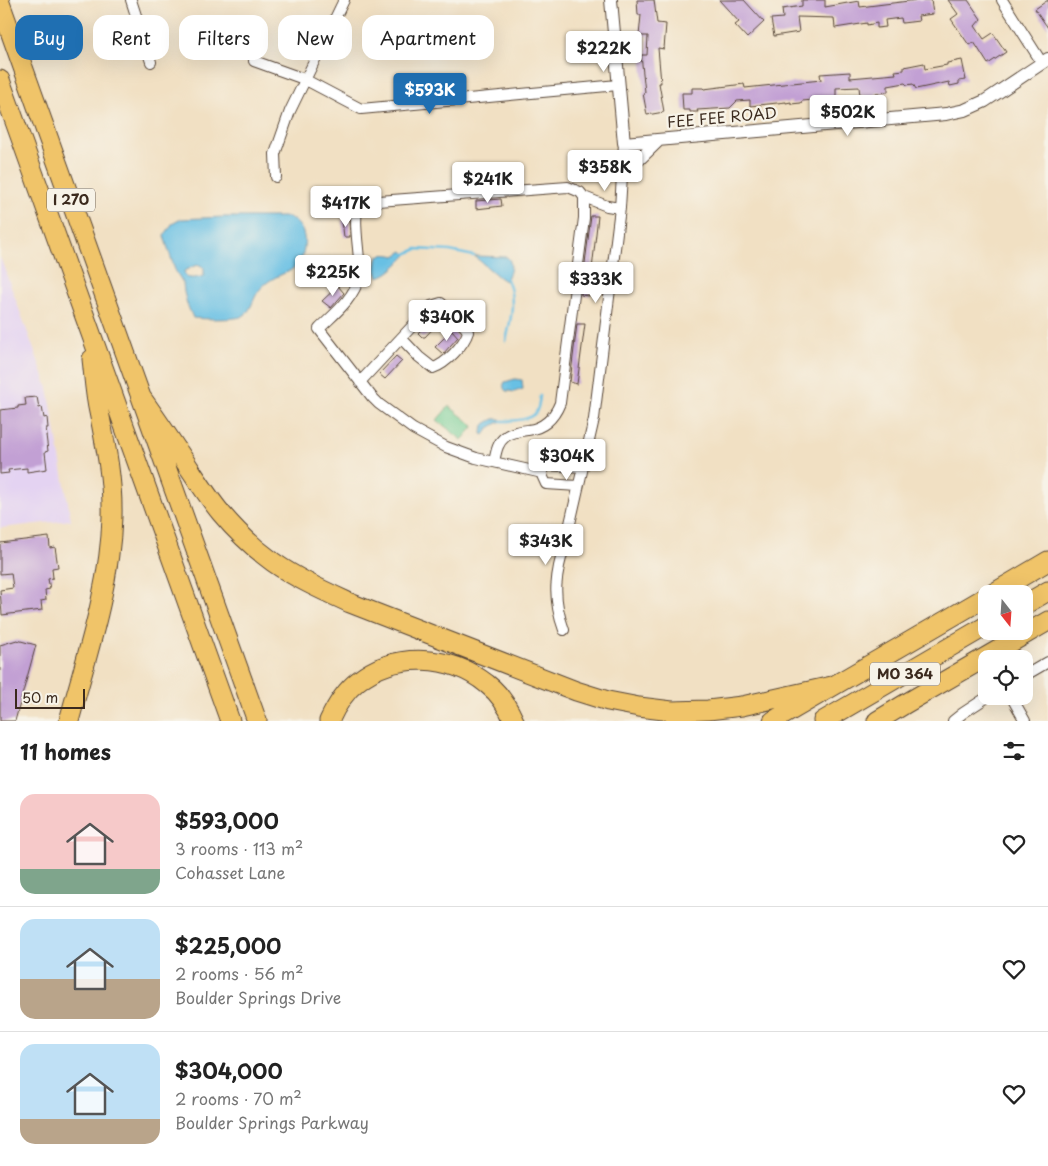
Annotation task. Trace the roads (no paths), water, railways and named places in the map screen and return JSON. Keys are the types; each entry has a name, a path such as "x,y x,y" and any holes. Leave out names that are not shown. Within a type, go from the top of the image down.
{"highway":[{"name":"I 270","path":"0,2 257,721"},
{"name":"I 270","path":"0,80 230,721"},
{"path":"69,721 106,583 112,516 110,473 98,410 89,328"},
{"path":"141,397 202,488 234,528 289,572 350,603 576,691 608,701 639,707 672,711 716,709 742,706 832,686"},
{"path":"1007,585 1048,561"},
{"path":"1033,600 1048,591"},
{"name":"MO 364","path":"773,721 978,602"},
{"path":"877,721 1048,620"},
{"name":"MO 364","path":"823,721 978,631"},
{"path":"58,721 90,642"},
{"path":"329,721 339,702 358,681 386,666 420,660 457,666 473,674 500,696 514,721"}],"street":[{"path":"131,0 151,62"},
{"path":"276,177 276,154 280,137 304,79 344,0"},
{"path":"564,630 557,605 556,585 560,560 594,418 620,208 624,143 611,0"},
{"path":"1002,0 1045,61"},
{"path":"254,61 304,79 360,109 618,85"},
{"name":"FEE FEE ROAD","path":"624,143 946,114 965,110 985,101 1045,61"},
{"path":"622,175 659,140"},
{"path":"541,473 476,458 446,447 413,429 379,404 319,329 350,298 358,277 359,260 356,216 358,208 365,202 568,187 580,192 584,197 608,206 620,208"},
{"path":"494,462 500,441 518,431 530,430 549,421 556,413 560,404 584,218 584,197"},
{"path":"360,382 430,306 440,303 468,332 463,343 440,366 433,368 419,357 401,338"},
{"path":"541,473 547,465 583,467"},
{"path":"541,473 546,484 578,486"},
{"path":"1033,671 1048,662"},
{"path":"954,721 978,703"},
{"path":"1016,705 1025,721"}],"water":[{"path":"289,217 298,224 303,232 304,247 302,257 294,268 272,279 261,288 248,311 243,316 226,319 193,318 187,304 183,283 175,270 164,236 172,224 181,219","holes":["200,265 204,268 204,276 197,278 186,277 184,271"]},
{"path":"403,251 407,255 390,271 378,277 376,264 378,256 386,254 395,256"},
{"path":"474,256 507,257 510,262 510,269 505,281 500,278"},
{"path":"515,379 522,380 523,389 514,392 506,391 504,389 505,382"},
{"path":"494,419 500,419 501,421 489,428 484,435 482,434 485,424"}],"waterway":[{"path":"406,254 417,249 450,251 474,256"},
{"path":"506,341 512,302 507,279"},
{"path":"501,421 520,420 530,417 538,409 540,396"}]}
